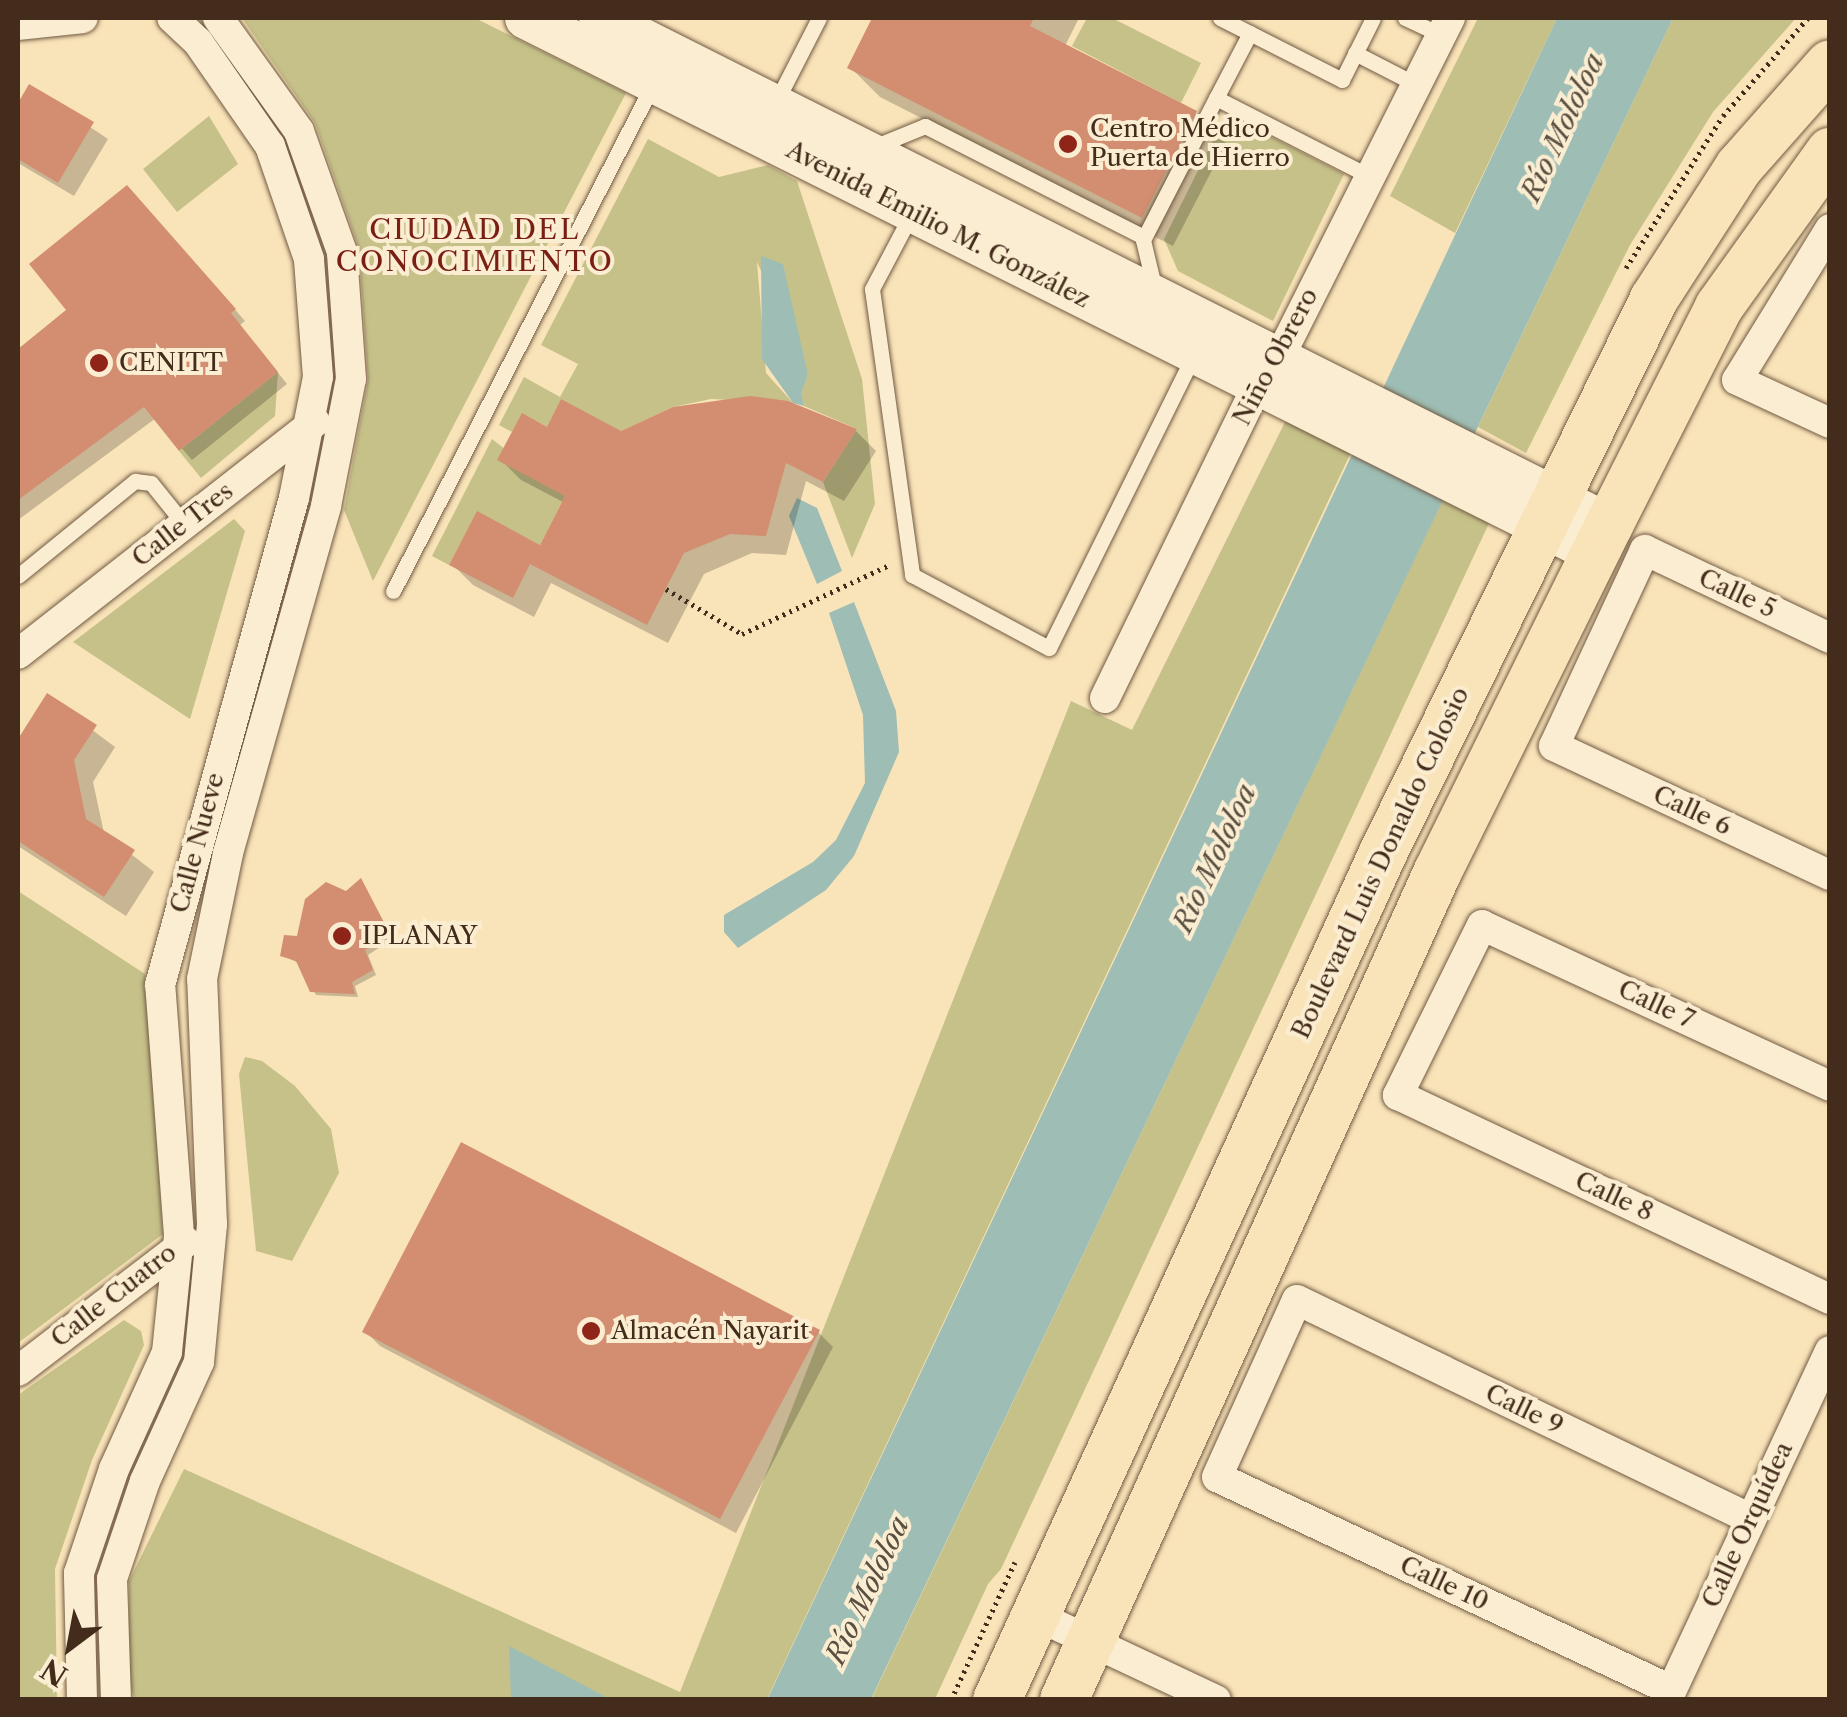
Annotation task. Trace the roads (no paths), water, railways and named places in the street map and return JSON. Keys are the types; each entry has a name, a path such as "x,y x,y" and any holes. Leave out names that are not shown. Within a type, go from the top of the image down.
{"main road":[{"name":"Avenida Emilio M. González","path":"526,18 774,106 864,151 920,198 1158,299 1268,373 1617,542"},
{"name":"Avenida Emilio M. González","path":"600,18 661,67 920,198 1195,354 1268,373"},
{"name":"Boulevard Luis Donaldo Colosio","path":"997,1700 1383,853 1654,299 1739,167 1830,64"},
{"path":"1064,1700 1430,889 1617,542 1719,307 1830,152"}],"street":[{"path":"28,22 83,18"},
{"name":"Calle Nueve","path":"82,1700 79,1573 114,1468 167,1352 177,1247 160,985 308,427 318,376 309,258 270,146 198,42 172,18"},
{"name":"Calle Nueve","path":"116,1700 112,1579 144,1480 199,1362 212,1224 200,996 228,853 326,506 348,396 342,252 299,131 218,18"},
{"name":"Niño Obrero","path":"1106,698 1445,26"},
{"path":"1830,229 1737,380 1830,423"},
{"name":"Calle Tres","path":"18,654 348,396"},
{"name":"Calle 5","path":"1617,542 1830,638"},
{"name":"Calle 6","path":"1617,542 1554,746 1830,876"},
{"name":"Calle 7","path":"1398,1096 1482,925 1830,1086"},
{"name":"Calle 8","path":"1398,1096 1830,1300"},
{"name":"Calle Cuatro","path":"18,1371 212,1224"},
{"name":"Calle 10","path":"1298,1300 1218,1477 1669,1695"},
{"name":"Calle 9","path":"1298,1300 1751,1520"},
{"name":"Calle Orquídea","path":"1669,1695 1830,1350"},
{"path":"1035,1615 1216,1700"}],"lane":[{"path":"774,106 819,18"},
{"path":"1220,18 1342,80 1373,18"},
{"path":"1405,18 1445,26"},
{"path":"1158,299 1143,240 1250,33"},
{"path":"1355,53 1415,84"},
{"path":"393,591 661,67"},
{"path":"1216,98 1368,176"},
{"path":"864,151 926,126 1143,240"},
{"path":"920,198 872,289 912,576 1049,648 1195,354"},
{"path":"18,576 135,481 151,483 184,524"}],"water":[{"name":"Río Mololoa","path":"1557,18 1673,18 871,1699 767,1700"},
{"path":"761,256 783,264 808,375 801,393 804,406 793,403 762,359"},
{"path":"797,498 817,508 842,571 817,584 789,516"},
{"path":"854,602 896,711 899,752 854,856 826,890 738,948 724,932 724,915 813,862 836,840 865,783 863,715 829,613"},
{"path":"509,1646 610,1699 511,1699"}],"place":[{"name":"Centro Médico Puerta de Hierro","path":"1068,144"},
{"name":"CENITT","path":"99,363"},
{"name":"IPLANAY","path":"342,936"},
{"name":"Almacén Nayarit","path":"591,1331"}],"district":[{"name":"CIUDAD DEL CONOCIMIENTO","path":"475,245"}]}
